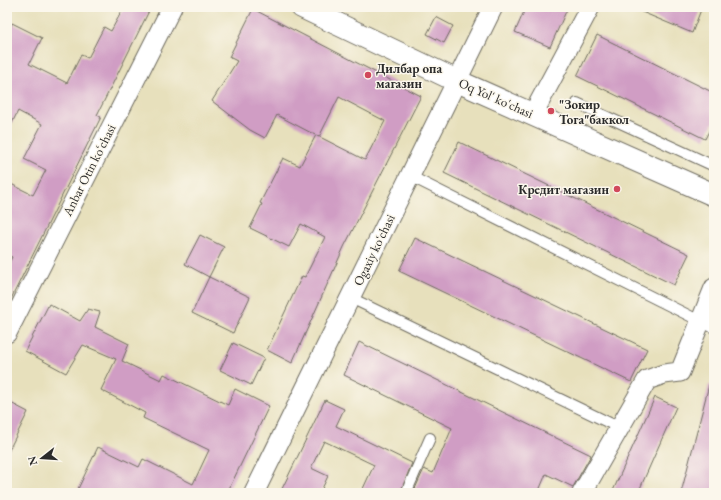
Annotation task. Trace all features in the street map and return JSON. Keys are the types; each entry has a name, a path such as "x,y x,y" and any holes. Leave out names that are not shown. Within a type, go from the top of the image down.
{"street":[{"name":"Anbar Otin koʻchasi","path":"7,333 172,7"},
{"name":"Oq Yol' ko'chasi","path":"302,7 457,81 714,196"},
{"name":"Ogaxiy koʻchasi","path":"254,493 493,7"},
{"path":"532,114 590,7"},
{"path":"582,493 647,380 664,374 680,372 707,324 714,288"}],"lane":[{"path":"577,103 714,166"},
{"path":"410,176 707,324"},
{"path":"351,298 620,428"},
{"path":"406,493 430,438"}],"building":[{"path":"124,7 151,7 97,115 101,117 7,307 7,267 12,257 7,255 7,182 33,195 46,170 24,159 42,124 18,111 7,133 7,34 12,23 42,38 29,64 67,83 81,55 88,58 104,27 111,31"},
{"path":"526,7 568,7 550,47 515,32"},
{"path":"630,7 702,7 692,33"},
{"path":"253,9 421,96 344,247 292,363 267,350 302,276 305,277 325,237 301,224 289,247 250,228 262,204 260,203 283,158 300,166 316,135 277,115 265,138 250,130 212,101 237,61 229,57","holes":["339,97 385,121 365,160 319,137"]},
{"path":"436,17 453,26 444,43 427,34"},
{"path":"597,35 714,93 714,121 705,139 577,76"},
{"path":"459,142 689,254 674,285 444,173"},
{"path":"200,235 224,247 209,277 185,264"},
{"path":"415,238 647,349 631,382 399,271"},
{"path":"209,277 250,297 233,333 192,313"},
{"path":"49,304 80,321 88,309 100,312 95,327 129,344 122,361 161,380 164,374 228,405 235,389 269,406 227,493 76,493 98,447 139,467 143,459 193,484 209,450 143,418 145,413 101,390 116,359 83,345 66,373 25,351"},
{"path":"359,342 591,455 573,487 546,474 538,493 413,493 424,469 433,473 452,428 344,375"},
{"path":"233,343 264,358 251,385 220,370"},
{"path":"709,385 714,385 714,493 681,493"},
{"path":"655,397 676,407 638,493 612,493"},
{"path":"325,400 344,409 336,426 412,463 400,493 361,493 374,465 324,441 311,468 328,476 320,493 280,493"},
{"path":"7,401 28,412 7,454"}],"place":[{"name":"Дилбар опа магазин","path":"368,75"},
{"name":"\"Зокир Тога\"баккол","path":"551,111"},
{"name":"Кредит магазин","path":"617,189"}]}
